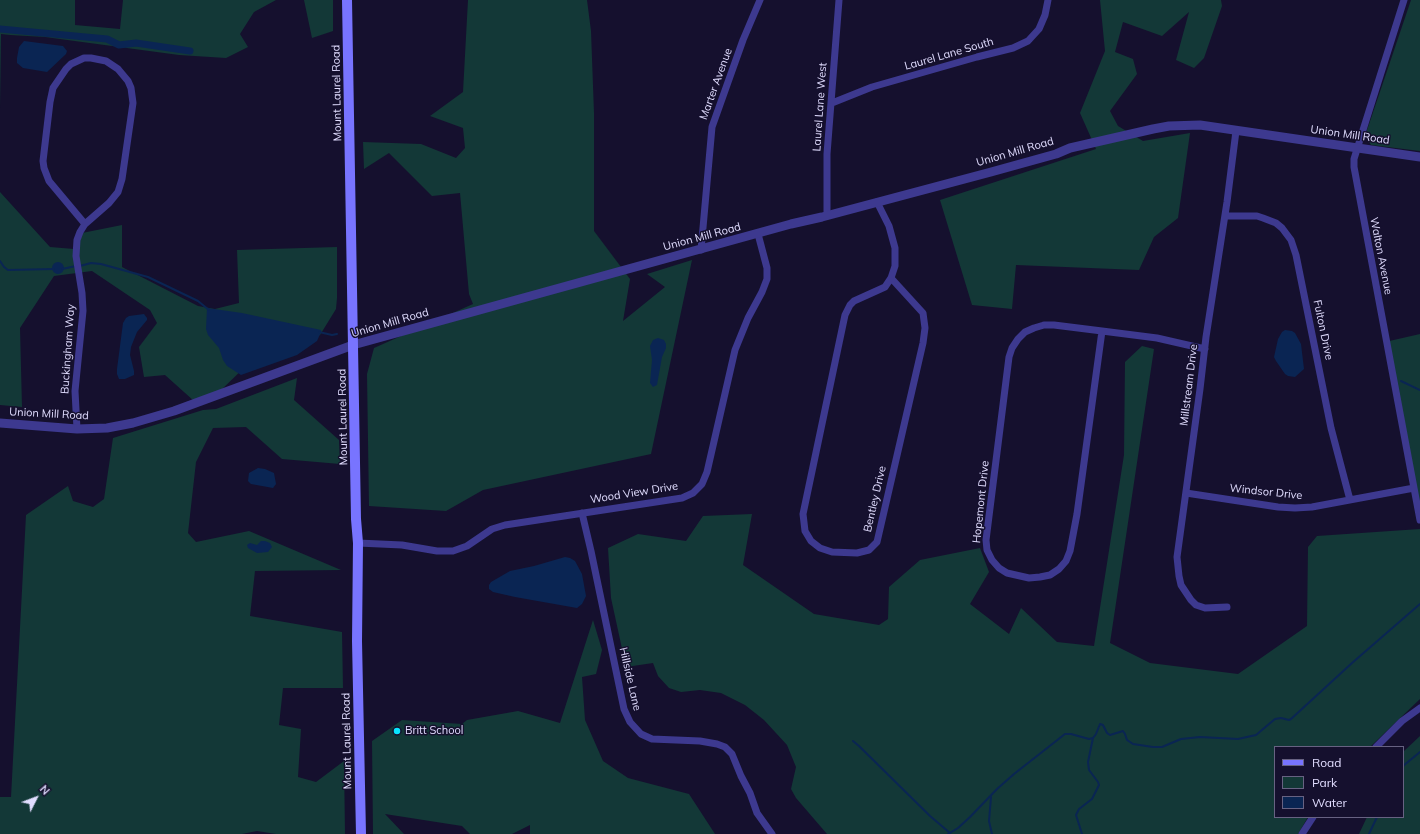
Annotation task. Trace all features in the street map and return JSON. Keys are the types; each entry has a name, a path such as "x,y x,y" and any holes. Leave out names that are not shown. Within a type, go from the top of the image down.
{"main road":[{"name":"Mount Laurel Road","path":"347,0 356,519 358,543 357,640 361,834"}],"street":[{"name":"Marter Avenue","path":"701,250 712,128 743,40 760,0"},
{"name":"Laurel Lane West","path":"827,216 827,167 840,0"},
{"name":"Laurel Lane South","path":"832,103 872,87 1013,48 1028,41 1039,29 1045,15 1048,0"},
{"name":"Walton Avenue","path":"1404,0 1358,148 1354,167 1420,520"},
{"name":"Buckingham Way","path":"76,429 75,391 83,312 76,248 80,232 85,224 109,203 118,192 122,179 133,103 131,88 128,81 118,69 106,61 91,58 84,58 71,64 53,88 43,161 49,181 85,224"},
{"name":"Union Mill Road","path":"0,423 76,429 107,428 153,418 353,345 991,172 1056,154 1070,148 1169,126 1200,126 1420,157"},
{"name":"Millstream Drive","path":"1227,607 1205,608 1196,605 1181,585 1177,557 1236,131"},
{"path":"877,202 889,226 896,248 896,260 891,278"},
{"name":"Fulton Drive","path":"1225,216 1257,216 1270,220 1282,228 1291,240 1296,254 1331,428 1350,500"},
{"name":"Wood View Drive","path":"358,543 402,545 437,551 453,551 467,546 499,526 682,498 693,493 702,484 707,472 735,350 748,318 767,280 767,268 758,234"},
{"name":"Bentley Drive","path":"891,278 923,313 925,328 923,343 877,542 869,550 857,553 825,550 814,545 807,536 803,514 845,315 850,305 854,301 885,287 891,278"},
{"name":"Hopemont Drive","path":"1102,332 1077,514 1070,552 1066,561 1059,569 1050,575 1029,578 1007,573 998,568 992,560 987,550 986,540 1007,368 1012,348 1018,339 1025,332 1034,328 1044,325 1054,325 1175,341 1205,349"},
{"name":"Windsor Drive","path":"1186,493 1295,508 1312,507 1414,488"},
{"name":"Hillside Lane","path":"582,513 624,710 630,722 641,734 652,738 708,742 725,747 732,754 750,793 756,813 772,834"},
{"path":"1377,746 1402,721 1420,708"},
{"path":"1302,834 1312,818"}],"green space":[{"path":"0,0 75,0 75,25 120,29 123,0 276,0 254,12 240,34 248,47 226,58 179,55 45,37 1,34 0,108"},
{"path":"304,0 333,0 333,31 312,38"},
{"path":"468,0 587,0 591,31 594,113 594,231 630,279 623,321 665,287 647,274 692,260 651,454 483,490 446,511 369,506 367,374 374,348 473,304 469,294 460,193 432,196 389,153 364,169 363,142 421,144 456,158 465,148 463,128 430,116 463,92"},
{"path":"1100,0 1221,0 1222,6 1204,58 1194,68 1176,60 1189,12 1162,36 1123,22 1115,52 1133,59 1137,74 1110,111 1118,126 1143,141 1190,133 1178,218 1154,237 1139,270 1016,265 1012,309 972,305 940,200 1096,149 1080,113 1105,51"},
{"path":"1411,0 1420,0 1420,151 1371,145 1365,136"},
{"path":"0,192 50,247 74,249 77,234 122,225 122,267 198,306 215,309 239,303 237,250 337,247 336,309 320,335 247,365 218,393 194,401 165,375 144,377 139,347 157,323 150,310 92,271 54,276 20,328 22,407 0,405"},
{"path":"1420,334 1420,521 1385,342"},
{"path":"1142,346 1154,349 1110,643 1150,663 1238,674 1307,626 1308,547 1317,536 1420,529 1420,699 1371,746 1274,746 1274,818 1307,818 1298,834 827,834 796,798 791,789 796,767 787,745 764,720 745,705 721,693 700,690 681,692 669,688 658,676 653,663 626,667 611,598 608,548 638,534 686,541 703,516 752,514 743,565 814,614 879,625 888,619 889,587 920,560 980,548 989,572 970,604 1009,634 1021,608 1057,642 1094,646 1124,455 1125,362"},
{"path":"297,378 294,400 339,440 340,464 282,459 246,427 213,428 196,462 188,533 196,542 249,531 341,570 255,571 250,616 342,632 343,688 283,688 279,725 301,729 298,777 316,782 344,761 345,834 276,834 257,831 242,834 0,834 0,797 11,797 26,515 68,486 73,501 93,507 104,499 113,438 203,410 216,409"},
{"path":"593,620 602,650 596,674 582,677 585,720 603,761 628,778 689,794 715,834 530,834 530,825 512,834 470,834 462,826 385,814 404,834 373,834 372,741 402,720 462,724 467,720 518,711 560,723"},
{"path":"1420,736 1420,834 1359,834 1367,818 1404,818 1404,751"}],"water":[{"path":"24,41 63,46 67,51 66,54 47,72 23,68 17,63 17,58 19,47"},
{"path":"58,262 62,264 64,268 62,272 58,274 54,272 52,268 54,264"},
{"path":"207,308 242,313 321,330 321,332 317,341 297,355 241,375 227,366 223,360 219,348 208,335 206,329"},
{"path":"144,314 147,320 137,332 131,347 130,355 134,375 125,379 119,379 117,369 123,323 129,316"},
{"path":"1285,330 1295,333 1301,344 1304,369 1295,377 1285,374 1274,357 1278,339"},
{"path":"658,338 664,340 666,348 662,357 657,385 653,387 650,383 652,360 650,346 653,340"},
{"path":"258,468 274,473 276,484 273,488 251,484 248,481 249,473"},
{"path":"261,541 270,543 272,547 268,552 257,553 248,548 247,545 250,543 257,545"},
{"path":"565,557 575,561 582,574 586,596 582,604 577,608 515,597 493,592 489,589 491,582 510,571"}],"waterway":[{"path":"0,29 107,39 119,45 136,43 190,51"},
{"path":"0,261 8,270 54,269"},
{"path":"80,266 91,263 101,264 148,277 198,301 209,310"},
{"path":"62,269 76,266"},
{"path":"319,332 332,335 337,334"},
{"path":"1401,381 1420,390"},
{"path":"1082,834 1076,815 1079,809 1092,799 1099,785 1089,770 1088,762 1093,738 1100,724 1103,725 1107,733 1110,735 1123,731 1127,740 1133,744 1153,747 1162,747 1181,739 1200,737 1238,739 1256,735 1275,719 1291,719 1352,663 1420,604"},
{"path":"948,834 958,828 1014,774 1065,734 1071,734 1089,739 1093,738"},
{"path":"853,741 930,816 950,833"},
{"path":"1404,765 1420,752"},
{"path":"991,797 989,821 992,834"},
{"path":"1369,834 1377,818"}],"place":[{"name":"Britt School","path":"397,731"}]}
